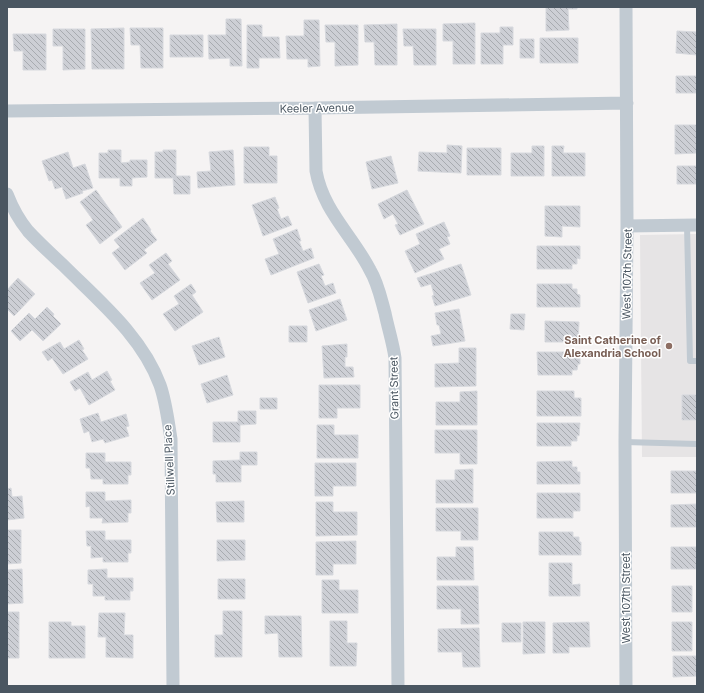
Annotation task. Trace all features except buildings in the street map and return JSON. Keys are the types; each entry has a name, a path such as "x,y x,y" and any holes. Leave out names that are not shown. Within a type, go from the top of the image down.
{"street":[{"name":"West 107th Street","path":"626,7 626,686"},
{"name":"Keeler Avenue","path":"7,111 627,103"},
{"name":"Grant Street","path":"315,108 316,171 318,180 331,211 371,271 378,289 395,358 398,686"},
{"name":"Stillwell Place","path":"7,194 13,210 28,230 119,320 150,363 160,386 166,409 171,439 173,686"},
{"path":"627,226 692,225"}],"lane":[{"path":"692,225 690,361 697,361"},
{"path":"625,442 697,444"}],"shaded area":[{"name":"Saint Catherine of Alexandria School","path":"697,234 697,457 642,457 640,235"}],"place":[{"name":"Saint Catherine of Alexandria School","path":"669,346"}]}
